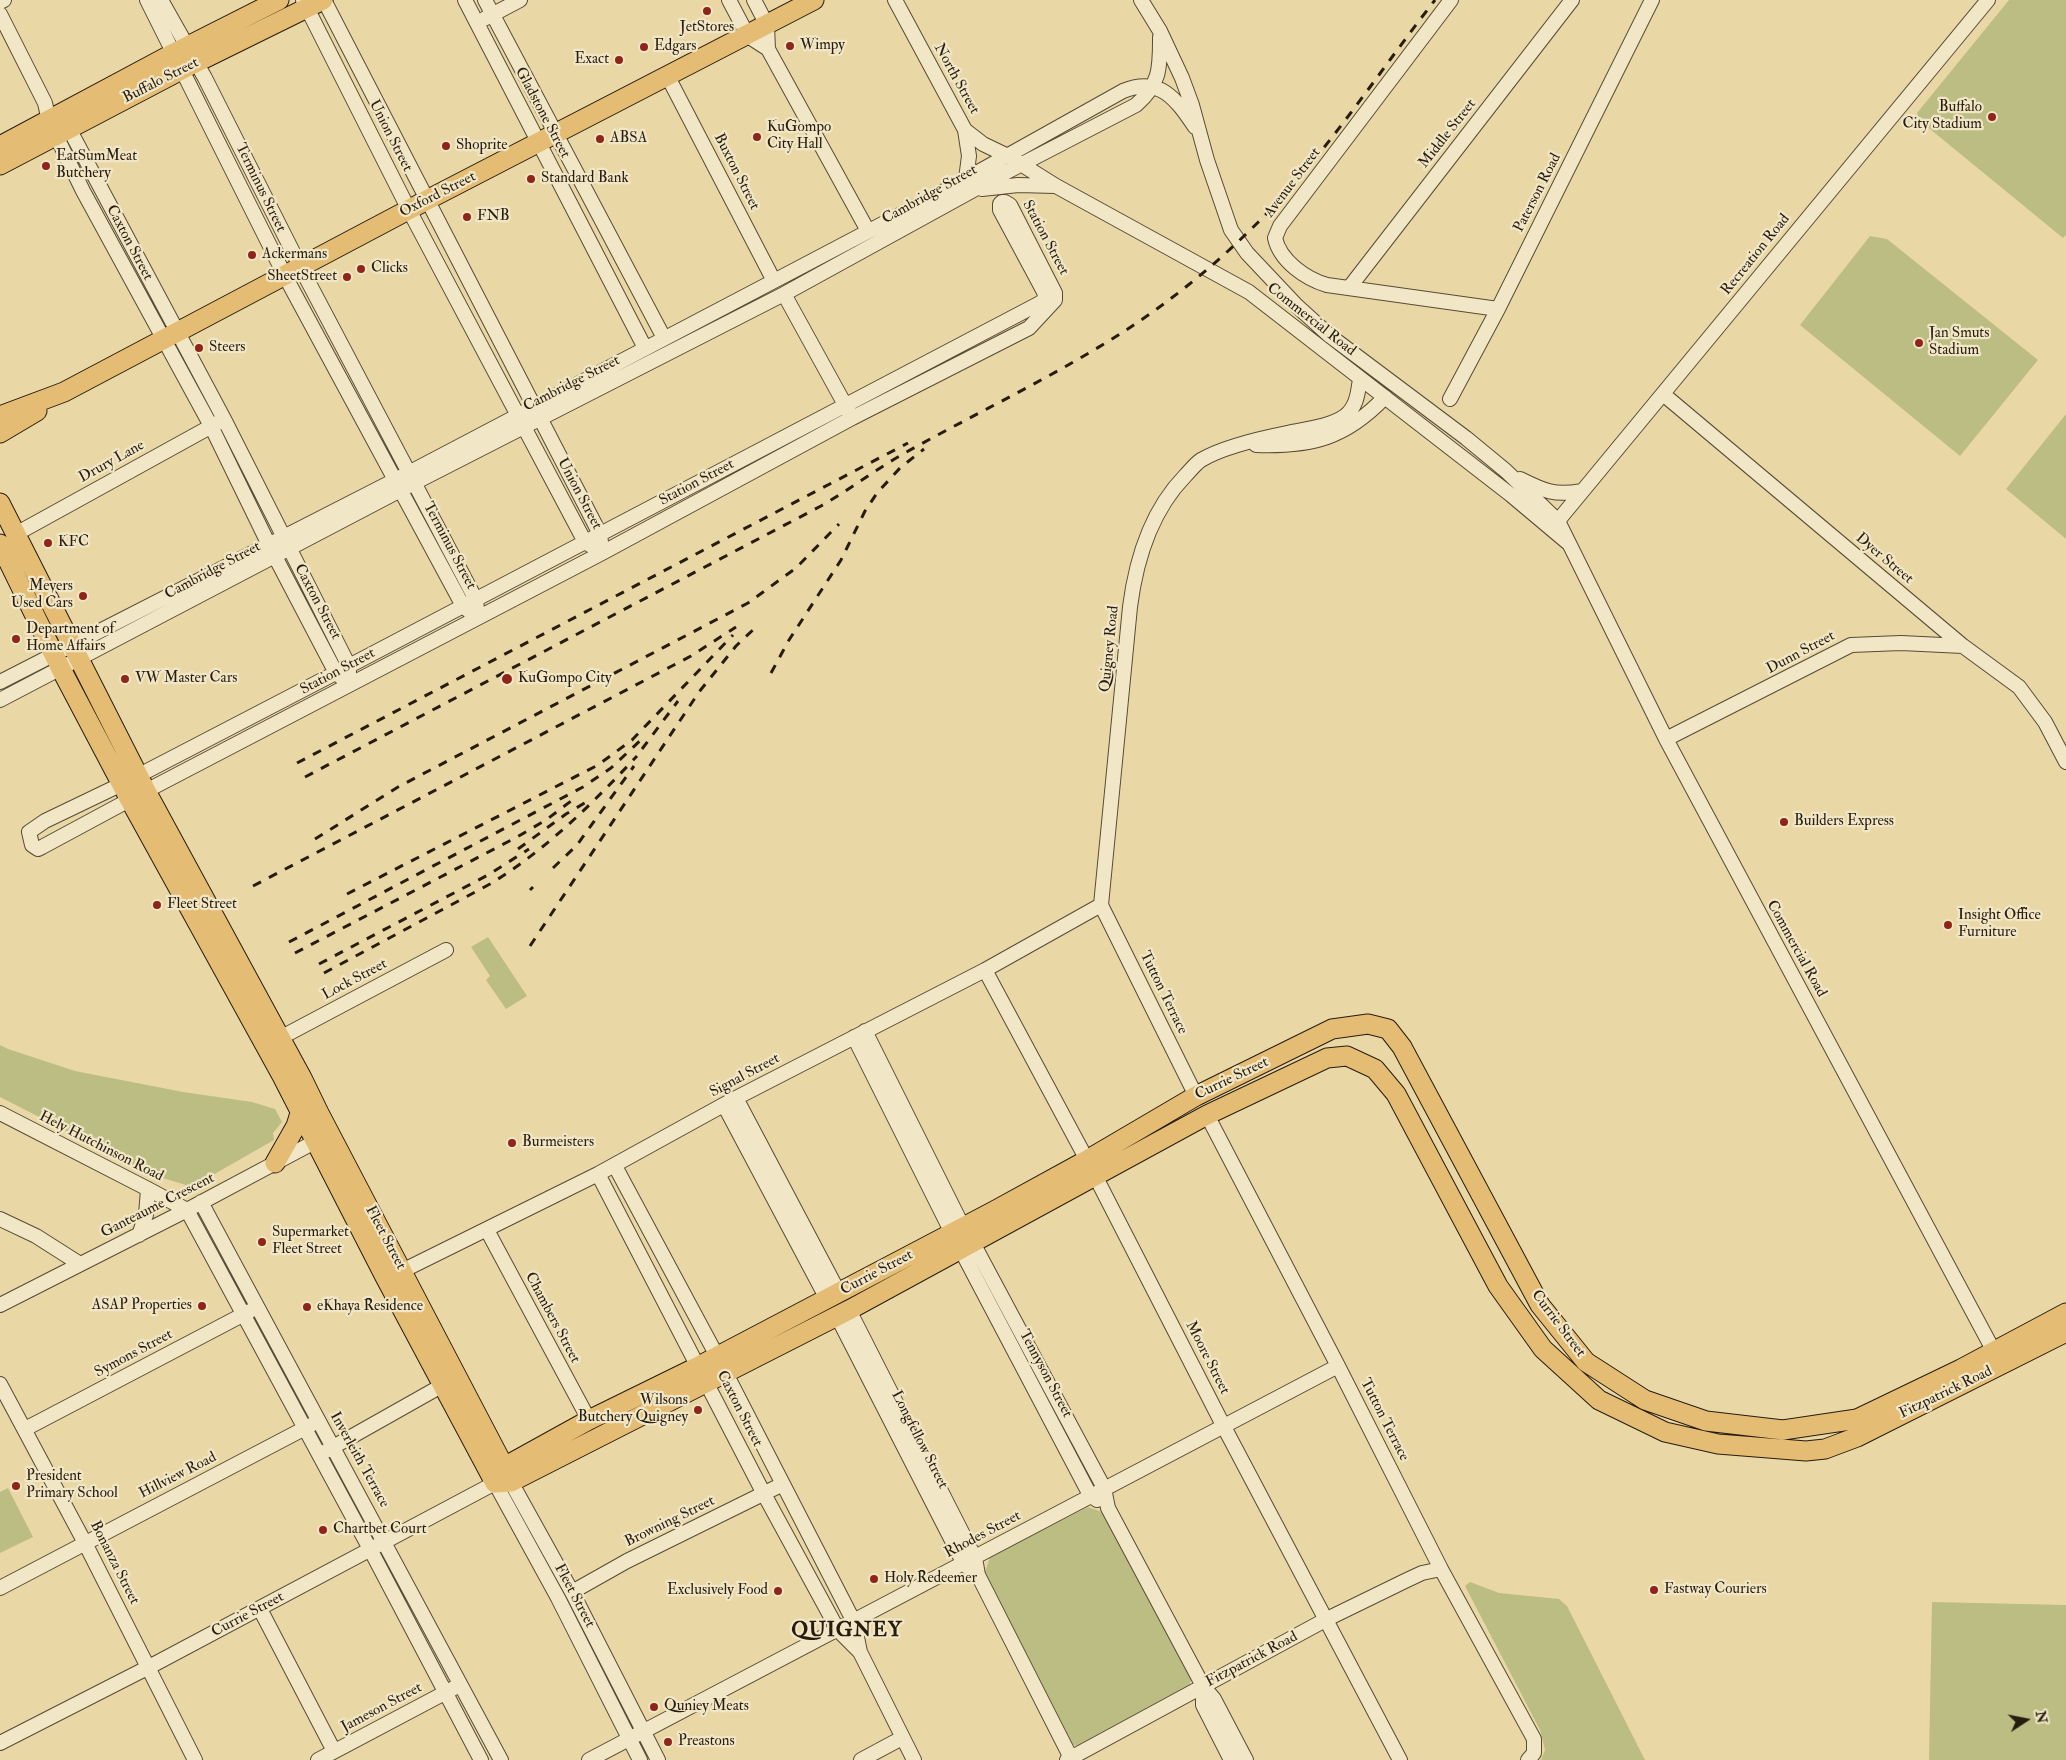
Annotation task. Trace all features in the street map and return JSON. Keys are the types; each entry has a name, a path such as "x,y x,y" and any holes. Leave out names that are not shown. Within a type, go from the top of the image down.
{"main road":[{"name":"Buffalo Street","path":"185,57 279,0"},
{"name":"Oxford Street","path":"0,416 64,392 427,200 748,36 814,0"},
{"name":"Buffalo Street","path":"0,146 185,57 315,2"},
{"name":"Buffalo Street","path":"0,165 56,120"},
{"name":"Oxford Street","path":"0,433 54,401 64,392"},
{"name":"Fleet Street","path":"0,503 7,539 58,662 134,787 183,877 282,1076 322,1138 360,1210 443,1386 503,1477"},
{"name":"Fleet Street","path":"7,539 76,653 134,787"},
{"name":"Fleet Street","path":"183,877 302,1078 306,1111"},
{"name":"Currie Street","path":"503,1477 707,1384 967,1246 1091,1168 1196,1096 1332,1030 1368,1024 1388,1029 1402,1047 1540,1305 1586,1362 1644,1400 1706,1421 1782,1430 1857,1419"},
{"name":"Currie Street","path":"503,1477 589,1420 699,1366 958,1230 1327,1058 1347,1056 1375,1069 1396,1094 1498,1286 1543,1349 1599,1400 1665,1432 1709,1442 1806,1451 1825,1449"},
{"path":"274,1163 306,1111"},
{"name":"Fleet Street","path":"360,1210 402,1271 503,1477"},
{"name":"Fitzpatrick Road","path":"1825,1449 1857,1436 1997,1359 2066,1313"},
{"name":"Fitzpatrick Road","path":"1857,1419 1997,1359 2066,1332"}],"street":[{"path":"0,2 4,0"},
{"name":"Terminus Street","path":"147,0 185,57"},
{"name":"Terminus Street","path":"161,0 185,57 398,485 463,606 477,618"},
{"name":"Gladstone Street","path":"465,0 644,348"},
{"name":"Gladstone Street","path":"485,0 664,338"},
{"path":"477,23 520,0"},
{"path":"729,0 748,36 768,49"},
{"path":"754,0 767,25 768,49 868,231"},
{"name":"North Street","path":"895,0 965,130 984,144 1008,156"},
{"name":"Commercial Road","path":"1141,0 1160,32 1192,105 1231,230 1247,253 1297,306 1330,336 1466,438 1506,472 1570,545 1666,739 1997,1359"},
{"name":"Avenue Street","path":"1451,0 1276,232 1277,244 1300,272 1313,281 1349,288 1498,309"},
{"name":"Middle Street","path":"1349,288 1572,0"},
{"name":"Paterson Road","path":"1450,398 1498,309 1652,0"},
{"name":"Recreation Road","path":"1554,526 1988,0"},
{"name":"Union Street","path":"315,2 427,200 600,534 602,553"},
{"name":"Union Street","path":"315,2 409,210 585,542 602,553"},
{"name":"Caxton Street","path":"0,14 56,120 83,191 224,419 349,666 350,684"},
{"path":"1160,32 1158,75 1153,87 1164,90 1174,98 1200,134"},
{"name":"Buxton Street","path":"668,77 774,281"},
{"name":"Cambridge Street","path":"0,700 58,662 537,412 784,294 969,184 1008,156 1123,91 1144,85 1153,87"},
{"name":"Cambridge Street","path":"537,412 644,348 868,231 969,184 1021,164 1136,105 1153,87"},
{"path":"965,130 969,156 969,184 1056,186"},
{"name":"Commercial Road","path":"1008,156 1056,186 1249,292 1511,495 1554,526"},
{"name":"Station Street","path":"845,404 336,673 134,787 38,849 34,848 30,841 28,835 30,830 45,821 134,787 350,684 602,553 852,418 1029,328 1053,303 1056,296 1008,203 1000,204 1000,210 1044,292 1044,300 845,404"},
{"name":"Terminus Street","path":"293,272 411,478 476,600 477,618"},
{"path":"784,294 852,418"},
{"name":"Caxton Street","path":"171,336 211,426 272,551 336,673 350,684"},
{"name":"Quigney Road","path":"1101,905 1130,607 1138,563 1153,525 1174,487 1199,461 1228,449 1266,438 1325,425 1346,415 1358,398 1360,379"},
{"name":"Dyer Street","path":"1663,394 1963,646 2019,687 2045,722 2066,762"},
{"name":"Quigney Road","path":"1243,445 1290,445 1343,432 1361,420 1385,397"},
{"name":"Drury Lane","path":"7,539 224,419"},
{"path":"1506,472 1531,485 1553,492 1562,494 1581,491"},
{"path":"537,567 545,582"},
{"name":"Dunn Street","path":"1666,739 1851,646 1901,643 1963,646"},
{"name":"Cambridge Street","path":"0,682 58,662"},
{"name":"Signal Street","path":"402,1271 615,1166 736,1098 985,970 1101,905"},
{"name":"Tutton Terrace","path":"1101,905 1196,1096"},
{"name":"Lock Street","path":"280,1038 446,950"},
{"name":"Moore Street","path":"985,970 1091,1168 1223,1425 1400,1760"},
{"path":"859,1034 958,1230"},
{"path":"736,1098 833,1296"},
{"path":"724,1105 833,1296"},
{"name":"Hely Hutchinson Road","path":"0,1113 148,1188 186,1210"},
{"name":"Tutton Terrace","path":"1207,1115 1441,1569 1534,1739 1534,1753 1528,1760"},
{"name":"Ganteaume Crescent","path":"0,1305 139,1235 322,1138"},
{"name":"Caxton Street","path":"615,1166 717,1356 854,1622 860,1652 914,1760"},
{"name":"Caxton Street","path":"598,1174 764,1494 838,1630 860,1652"},
{"path":"139,1235 146,1215 148,1188"},
{"name":"Inverleith Terrace","path":"201,1202 502,1760"},
{"path":"186,1210 481,1760"},
{"path":"0,1219 36,1236 80,1264"},
{"name":"Chambers Street","path":"487,1230 589,1420"},
{"name":"Tennyson Street","path":"967,1246 1104,1488 1108,1508 1246,1760"},
{"name":"Tennyson Street","path":"967,1246 1090,1495 1108,1508"},
{"name":"Symons Street","path":"25,1429 243,1314 258,1308"},
{"name":"Longfellow Street","path":"843,1313 1072,1759"},
{"name":"Rhodes Street","path":"589,1760 1338,1366"},
{"name":"Bonanza Street","path":"0,1384 85,1543 195,1760"},
{"path":"319,1455 443,1386"},
{"name":"Hillview Road","path":"0,1588 318,1422"},
{"name":"Currie Street","path":"0,1743 260,1609 503,1477"},
{"name":"Fleet Street","path":"503,1477 572,1592 658,1760"},
{"name":"Fleet Street","path":"503,1477 558,1598 640,1760"},
{"name":"Browning Street","path":"572,1592 627,1560 783,1484"},
{"name":"Fitzpatrick Road","path":"1072,1759 1327,1619 1422,1573 1441,1569"},
{"path":"260,1609 334,1751"},
{"name":"Jameson Street","path":"318,1760 461,1684"},
{"name":"Tennyson Street","path":"1204,1686 1202,1705 1231,1760"},
{"path":"861,1760 902,1738"}],"green space":[{"name":"Buffalo City Stadium","path":"2009,0 2066,0 2066,235 2063,238 1919,120 1917,113"},
{"name":"Jan Smuts Stadium","path":"1870,236 1887,239 2038,360 1960,456 1800,325"},
{"path":"2066,414 2066,539 2006,489"},
{"path":"488,937 527,996 506,1009 486,980 490,976 471,947"},
{"path":"0,1045 75,1071 183,1092 252,1102 275,1109 282,1122 273,1133 274,1140 197,1184 186,1185 153,1175 0,1097"},
{"path":"8,1488 33,1537 0,1553 0,1492"},
{"path":"1088,1507 1105,1513 1192,1676 1189,1688 1084,1745 1077,1746 1070,1744 1066,1732 983,1578 990,1557"},
{"path":"1470,1582 1499,1593 1559,1599 1567,1606 1645,1760 1541,1760 1545,1750 1540,1730 1465,1586"},
{"path":"1932,1602 2066,1605 2066,1760 1929,1760"}],"railway":[{"path":"305,777 821,506 903,454 1042,380 1139,322 1201,275 1271,209 1297,181 1344,122 1435,0"},
{"path":"297,763 908,443"},
{"path":"771,673 789,640 841,560 865,511 877,493 900,468 924,449"},
{"path":"315,839 398,787 748,603 796,568 839,524"},
{"path":"253,886 691,656 736,627"},
{"path":"530,946 699,692 736,646 756,627"},
{"path":"347,894 598,765 632,740 733,635"},
{"path":"642,749 678,701"},
{"path":"289,942 583,787 611,768 643,738"},
{"path":"324,973 511,871 568,825 637,756"},
{"path":"553,868 577,845 634,766"},
{"path":"295,953 517,837 546,820 575,798"},
{"path":"518,849 566,814 588,801"},
{"path":"319,964 488,875 529,849"},
{"path":"530,890 533,887"}],"place":[{"name":"JetStores","path":"707,11"},
{"name":"Wimpy","path":"790,46"},
{"name":"Edgars","path":"644,47"},
{"name":"Exact","path":"619,60"},
{"name":"Buffalo City Stadium","path":"1992,117"},
{"name":"KuGompo City Hall","path":"757,137"},
{"name":"ABSA","path":"600,139"},
{"name":"Shoprite","path":"446,146"},
{"name":"EatSumMeat Butchery","path":"46,166"},
{"name":"Standard Bank","path":"531,179"},
{"name":"FNB","path":"467,217"},
{"name":"Ackermans","path":"252,255"},
{"name":"Clicks","path":"361,269"},
{"name":"SheetStreet","path":"347,277"},
{"name":"Jan Smuts Stadium","path":"1919,343"},
{"name":"Steers","path":"199,348"},
{"name":"KFC","path":"48,543"},
{"name":"Meyers Used Cars","path":"83,596"},
{"name":"Department of Home Affairs","path":"16,639"},
{"name":"VW Master Cars","path":"125,679"},
{"name":"KuGompo City","path":"507,679"},
{"name":"Builders Express","path":"1784,822"},
{"name":"Fleet Street","path":"157,905"},
{"name":"Insight Office Furniture","path":"1948,925"},
{"name":"Burmeisters","path":"512,1143"},
{"name":"Supermarket Fleet Street","path":"262,1242"},
{"name":"ASAP Properties","path":"202,1306"},
{"name":"eKhaya Residence","path":"307,1307"},
{"name":"Wilsons Butchery Quigney","path":"698,1410"},
{"name":"President Primary School","path":"16,1486"},
{"name":"Chartbet Court","path":"323,1530"},
{"name":"Holy Redeemer","path":"874,1579"},
{"name":"Fastway Couriers","path":"1654,1590"},
{"name":"Exclusively Food","path":"778,1591"},
{"name":"Quniey Meats","path":"654,1707"},
{"name":"Preastons","path":"668,1742"}],"district":[{"name":"QUIGNEY","path":"847,1632"}]}
